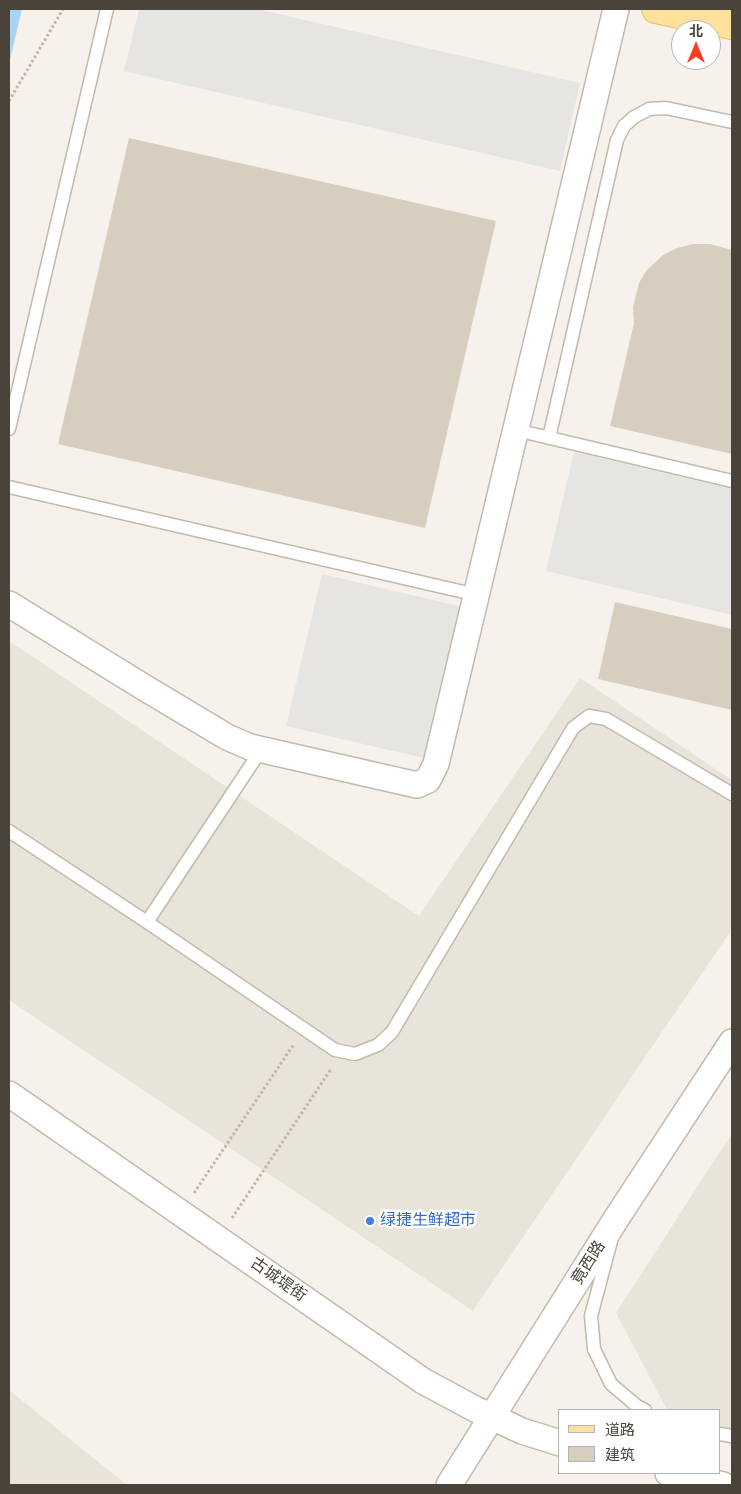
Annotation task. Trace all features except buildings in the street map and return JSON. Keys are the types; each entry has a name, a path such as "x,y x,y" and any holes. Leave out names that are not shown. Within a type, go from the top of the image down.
{"main road":[{"path":"656,9 732,25"}],"street":[{"path":"9,604 227,737 250,747 416,785 428,780 436,764 616,9"},
{"name":"竟西路","path":"449,1485 616,1219 732,1042"},
{"name":"古城堤街","path":"9,1094 424,1381 492,1417 558,1442"},
{"path":"673,1474 724,1485"}],"lane":[{"path":"9,429 107,9"},
{"path":"549,438 617,140 624,126 634,117 649,109 666,108 732,122"},
{"path":"516,430 732,481"},
{"path":"9,487 476,595"},
{"path":"9,831 335,1050 355,1054 378,1045 392,1032 574,728 589,716 606,719 732,794"},
{"path":"147,922 261,750"},
{"path":"616,1219 591,1316 594,1349 611,1384 643,1409"}],"path":[{"path":"9,101 63,9"},
{"path":"181,1213 304,1029"},
{"path":"218,1238 342,1052"}],"shaded area":[{"path":"139,9 257,9 580,83 560,171 124,71"},
{"path":"574,452 732,489 732,615 546,571"},
{"path":"322,574 467,608 432,760 286,726"},
{"path":"9,641 419,916 580,678 732,780 732,929 473,1311 9,1000"},
{"path":"732,1133 732,1433 721,1430 721,1409 666,1409 616,1313"},
{"path":"9,1390 127,1485 9,1485"}],"water":[{"path":"9,9 22,9 9,64"}],"place":[{"name":"绿捷生鲜超市","path":"370,1221"}]}
